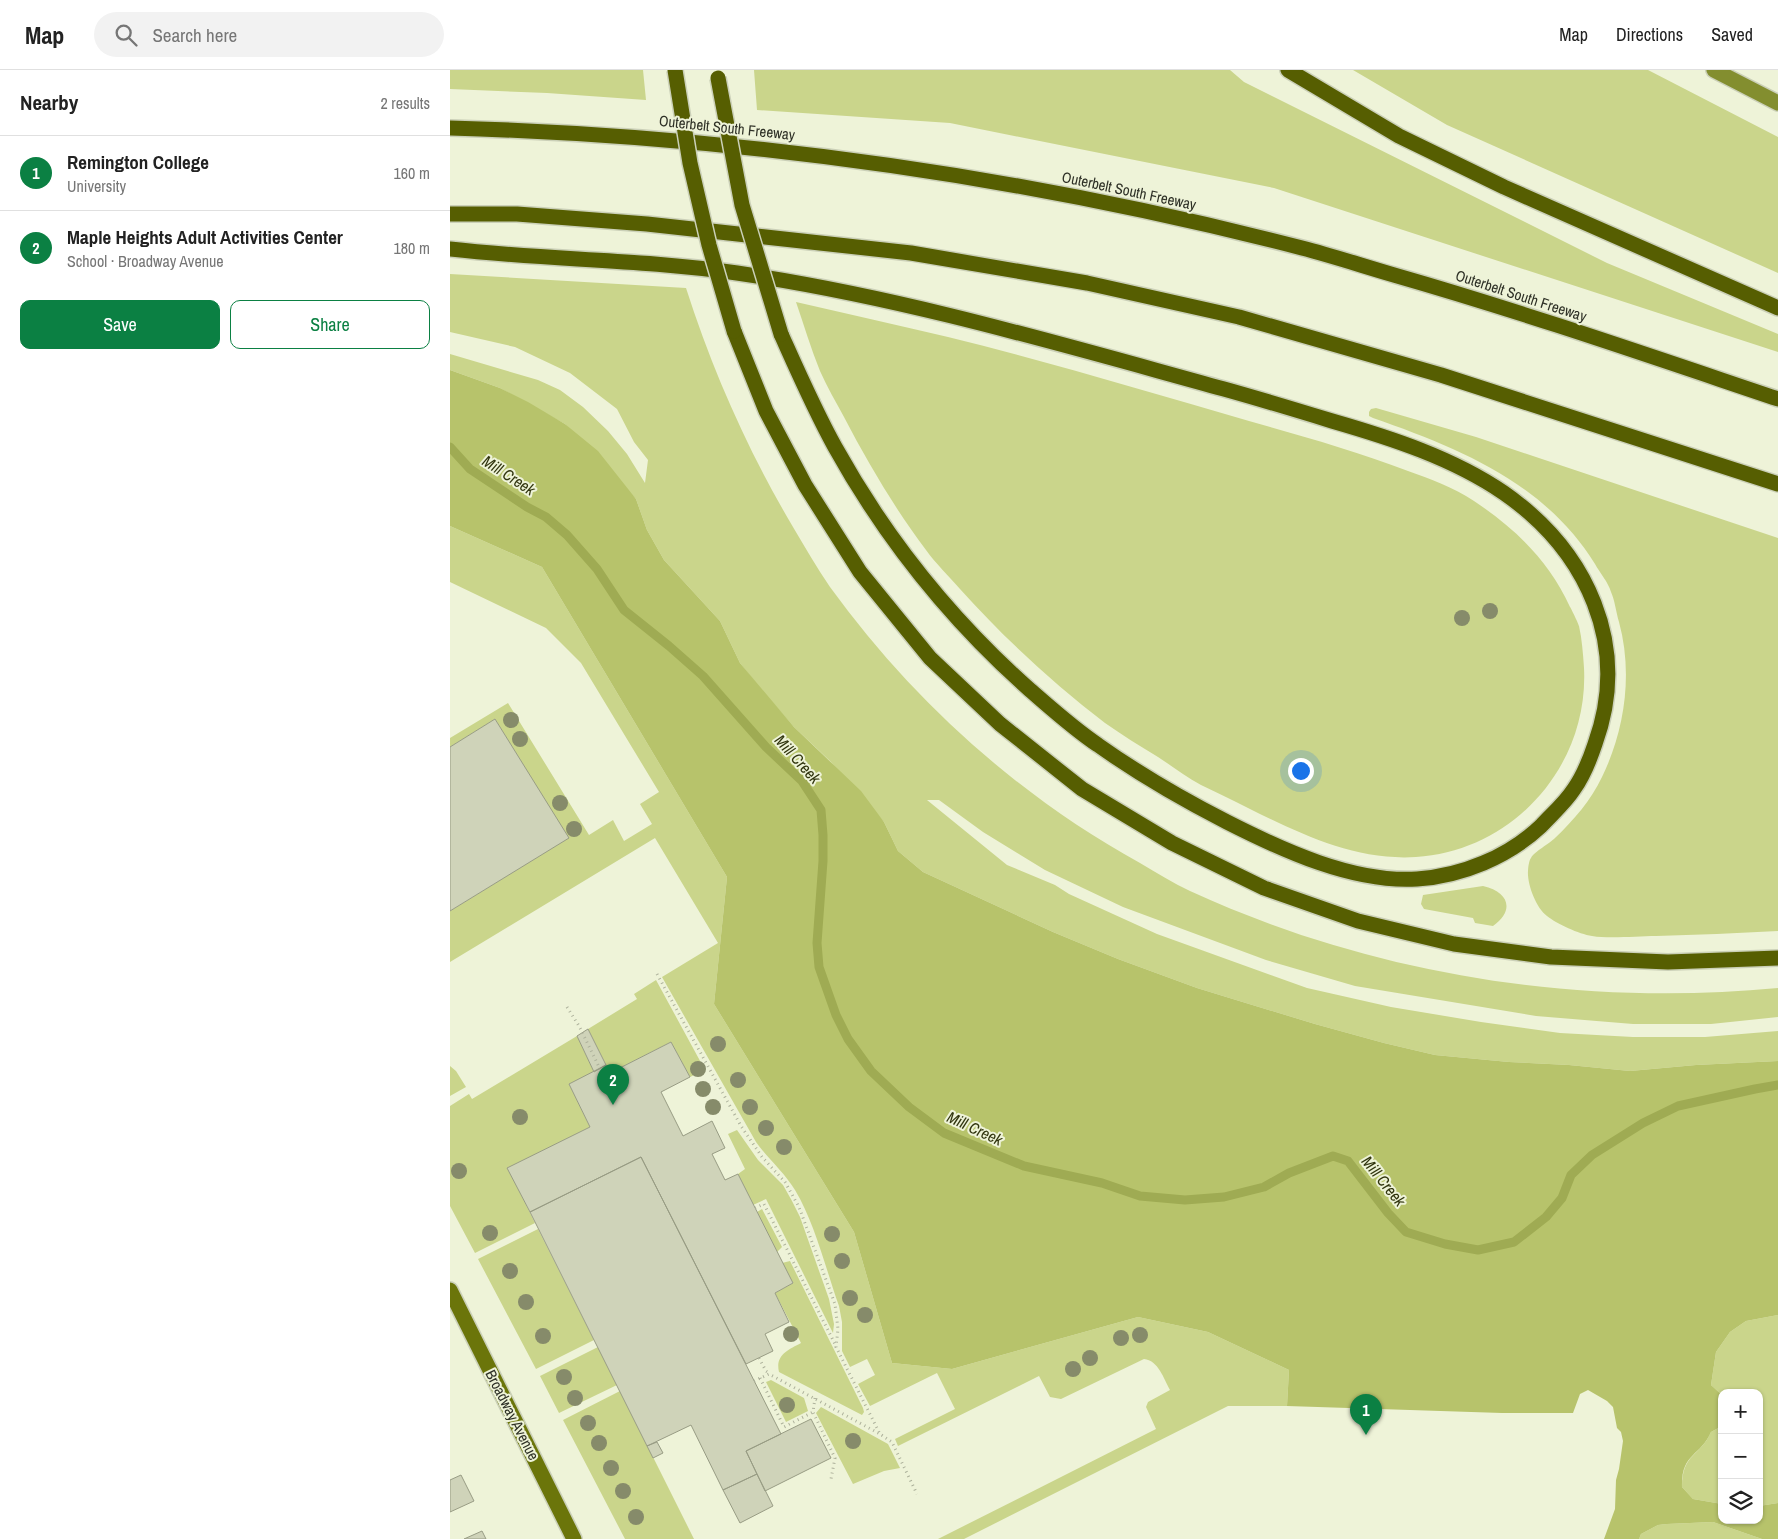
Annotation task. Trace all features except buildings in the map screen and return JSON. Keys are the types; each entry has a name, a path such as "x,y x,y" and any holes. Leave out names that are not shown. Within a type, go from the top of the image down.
{"highway":[{"path":"675,70 690,164 709,245 734,330 766,411 805,485 860,572 930,658 1000,724 1082,789 1172,843 1264,888 1358,921 1454,944 1550,957 1649,961 1778,958"},
{"path":"1288,70 1399,136 1504,187 1778,308"},
{"path":"450,249 729,271 793,282 894,302 1066,345 1287,406 1367,430 1454,465 1502,492 1531,515 1564,549 1581,573 1592,594 1604,640 1609,690 1596,743 1573,791 1532,834 1515,847 1466,870 1410,880 1378,877 1316,860 1250,834 1187,802 1096,744 1073,727 991,655 944,604 894,541 833,445 781,334 742,206 718,74"},
{"name":"Outerbelt South Freeway","path":"450,128 635,136 779,150 999,182 1149,212 1304,249 1431,286 1550,322 1778,399"},
{"path":"450,214 517,214 647,224 911,253 1087,284 1239,317 1441,374 1778,484"}],"main road":[{"name":"Broadway Avenue","path":"450,1290 574,1539"}],"street":[{"path":"1714,70 1778,103"}],"path":[{"path":"657,974 753,1146 785,1182 799,1206 835,1304 838,1329 836,1346"},
{"path":"567,1007 579,1026 600,1069"},
{"path":"755,1208 764,1204 880,1434"},
{"path":"759,1358 769,1374 892,1442 917,1494"},
{"path":"754,1381 769,1374"},
{"path":"760,1378 784,1427 812,1412"},
{"path":"815,1398 812,1412 836,1458 831,1479"}],"green space":[{"path":"450,70 643,70 646,100 450,89"},
{"path":"754,70 1230,70 1244,82 1607,263 1778,334 1778,352 1274,188 950,123 757,110"},
{"path":"1353,70 1648,70 1778,137 1778,273 1447,125"},
{"path":"450,274 686,288 708,350 746,440 793,527 820,572 862,629 932,706 1010,776 1052,808 1095,837 1171,881 1190,891 1260,920 1331,944 1404,964 1478,978 1552,988 1627,993 1703,993 1778,988 1778,1017 1711,1024 1633,1024 1536,1016 1355,986 1266,960 1123,907 1045,870 983,832 939,800 927,800 1007,865 1055,885 1069,894 1157,934 1307,988 1391,1007 1560,1033 1633,1037 1705,1037 1778,1031 1778,1061 1696,1065 1630,1071 1435,1055 1315,1024 1197,988 1118,959 1053,932 923,872 898,851 884,822 830,761 794,727 740,663 720,621 664,560 647,530 636,499 565,424 500,388 450,370 450,354 538,380 560,390 583,407 608,431 627,454 645,483 648,460 634,442 617,409 570,373 515,347 450,332"},
{"path":"796,302 986,347 1289,432 1388,464 1441,484 1466,496 1504,523 1530,547 1562,590 1579,625 1584,668 1582,704 1574,738 1559,769 1539,797 1514,820 1484,839 1452,851 1416,857 1372,855 1329,844 1288,827 1190,779 1105,723 1067,692 994,625 934,560 903,518 882,485 832,394 817,363"},
{"path":"450,370 500,388 528,402 565,424 598,451 636,499 647,530 664,560 720,621 740,663 794,727 861,791 884,822 898,851 923,872 1053,932 1118,959 1197,988 1315,1024 1435,1055 1630,1071 1696,1065 1778,1061 1778,1315 1746,1321 1730,1332 1716,1352 1711,1385 1718,1391 1718,1428 1711,1432 1707,1440 1688,1461 1683,1476 1682,1487 1693,1499 1718,1503 1718,1524 1713,1522 1658,1525 1641,1534 1639,1539 1604,1539 1615,1509 1616,1480 1623,1441 1621,1432 1617,1428 1613,1407 1607,1401 1588,1390 1580,1394 1573,1413 1502,1413 1287,1406 1289,1370 1208,1332 1138,1317 952,1369 892,1363 854,1232 714,1004 727,877 542,567 450,526"},
{"path":"1376,408 1476,437 1778,538 1778,931 1599,937 1568,928 1551,919 1539,907 1529,882 1530,860 1535,853 1553,840 1569,824 1593,794 1610,759 1621,721 1626,681 1625,661 1623,641 1612,595 1604,578 1575,536 1551,511 1525,490 1498,472 1468,456 1369,416 1371,409"},
{"path":"450,526 542,567 727,877 714,1004 854,1232 892,1363 952,1369 1138,1317 1208,1332 1289,1370 1287,1406 1228,1406 964,1539 938,1539 1156,1429 1146,1407 1148,1402 1170,1390 1157,1366 1144,1359 1061,1399 1050,1397 1039,1376 898,1446 895,1439 955,1409 937,1373 870,1406 858,1384 875,1375 867,1359 850,1367 842,1351 842,1322 839,1306 802,1203 791,1183 756,1142 662,977 718,943 655,838 450,962 450,911 568,838 495,719 450,747 450,738 508,703 589,835 613,820 624,841 652,824 640,804 659,792 581,663 546,628 450,582"},
{"path":"1483,886 1499,893 1506,902 1504,914 1493,926 1475,923 1473,918 1424,909 1421,904 1423,895"},
{"path":"656,980 705,1070 690,1077 671,1042 610,1073 588,1029 637,999 634,994"},
{"path":"577,1036 594,1072 569,1084 590,1127 508,1168 535,1223 475,1253 450,1206 450,1106 469,1094 472,1099"},
{"path":"450,1066 456,1071 466,1087 450,1096"},
{"path":"737,1130 758,1160 783,1185 800,1217 829,1299 834,1324 833,1333 766,1199 753,1205 738,1174 745,1169 728,1134"},
{"path":"762,1209 782,1247 777,1252 757,1212"},
{"path":"538,1229 594,1340 536,1369 478,1259"},
{"path":"790,1261 863,1408 864,1412 862,1415 779,1372 778,1366 781,1357 801,1343 775,1293 793,1283 782,1263"},
{"path":"1778,1315 1778,1503 1763,1505 1763,1389 1718,1389 1718,1391 1711,1385 1716,1352 1730,1332 1746,1321"},
{"path":"598,1347 617,1385 559,1413 540,1376"},
{"path":"771,1380 804,1398 808,1411 786,1422 766,1382"},
{"path":"620,1391 694,1539 625,1539 563,1420"},
{"path":"821,1407 888,1444 900,1468 884,1471 853,1484 816,1413"},
{"path":"1718,1428 1718,1503 1693,1499 1682,1487 1688,1461 1707,1440 1711,1432"},
{"path":"1778,1503 1778,1539 1762,1539 1719,1524 1763,1524 1763,1505"},
{"path":"1713,1522 1762,1539 1639,1539 1641,1534 1658,1525"}],"waterway":[{"name":"Mill Creek","path":"450,447 470,469 527,507 546,517 567,535 597,569 624,610 703,676 766,747 802,781 821,810 823,861 817,943 819,967 836,1015 848,1039 871,1071 909,1107 944,1133 1024,1166 1102,1183 1140,1196 1185,1200 1224,1197 1264,1187 1289,1173 1333,1156 1348,1161 1388,1213 1406,1232 1445,1244 1478,1250 1514,1242 1546,1217 1562,1198 1571,1175 1592,1155 1643,1123 1678,1106 1778,1085"}],"place":[{"name":"Maple Heights Adult Activities Center","path":"613,1105"},
{"name":"Remington College","path":"1366,1435"}]}
